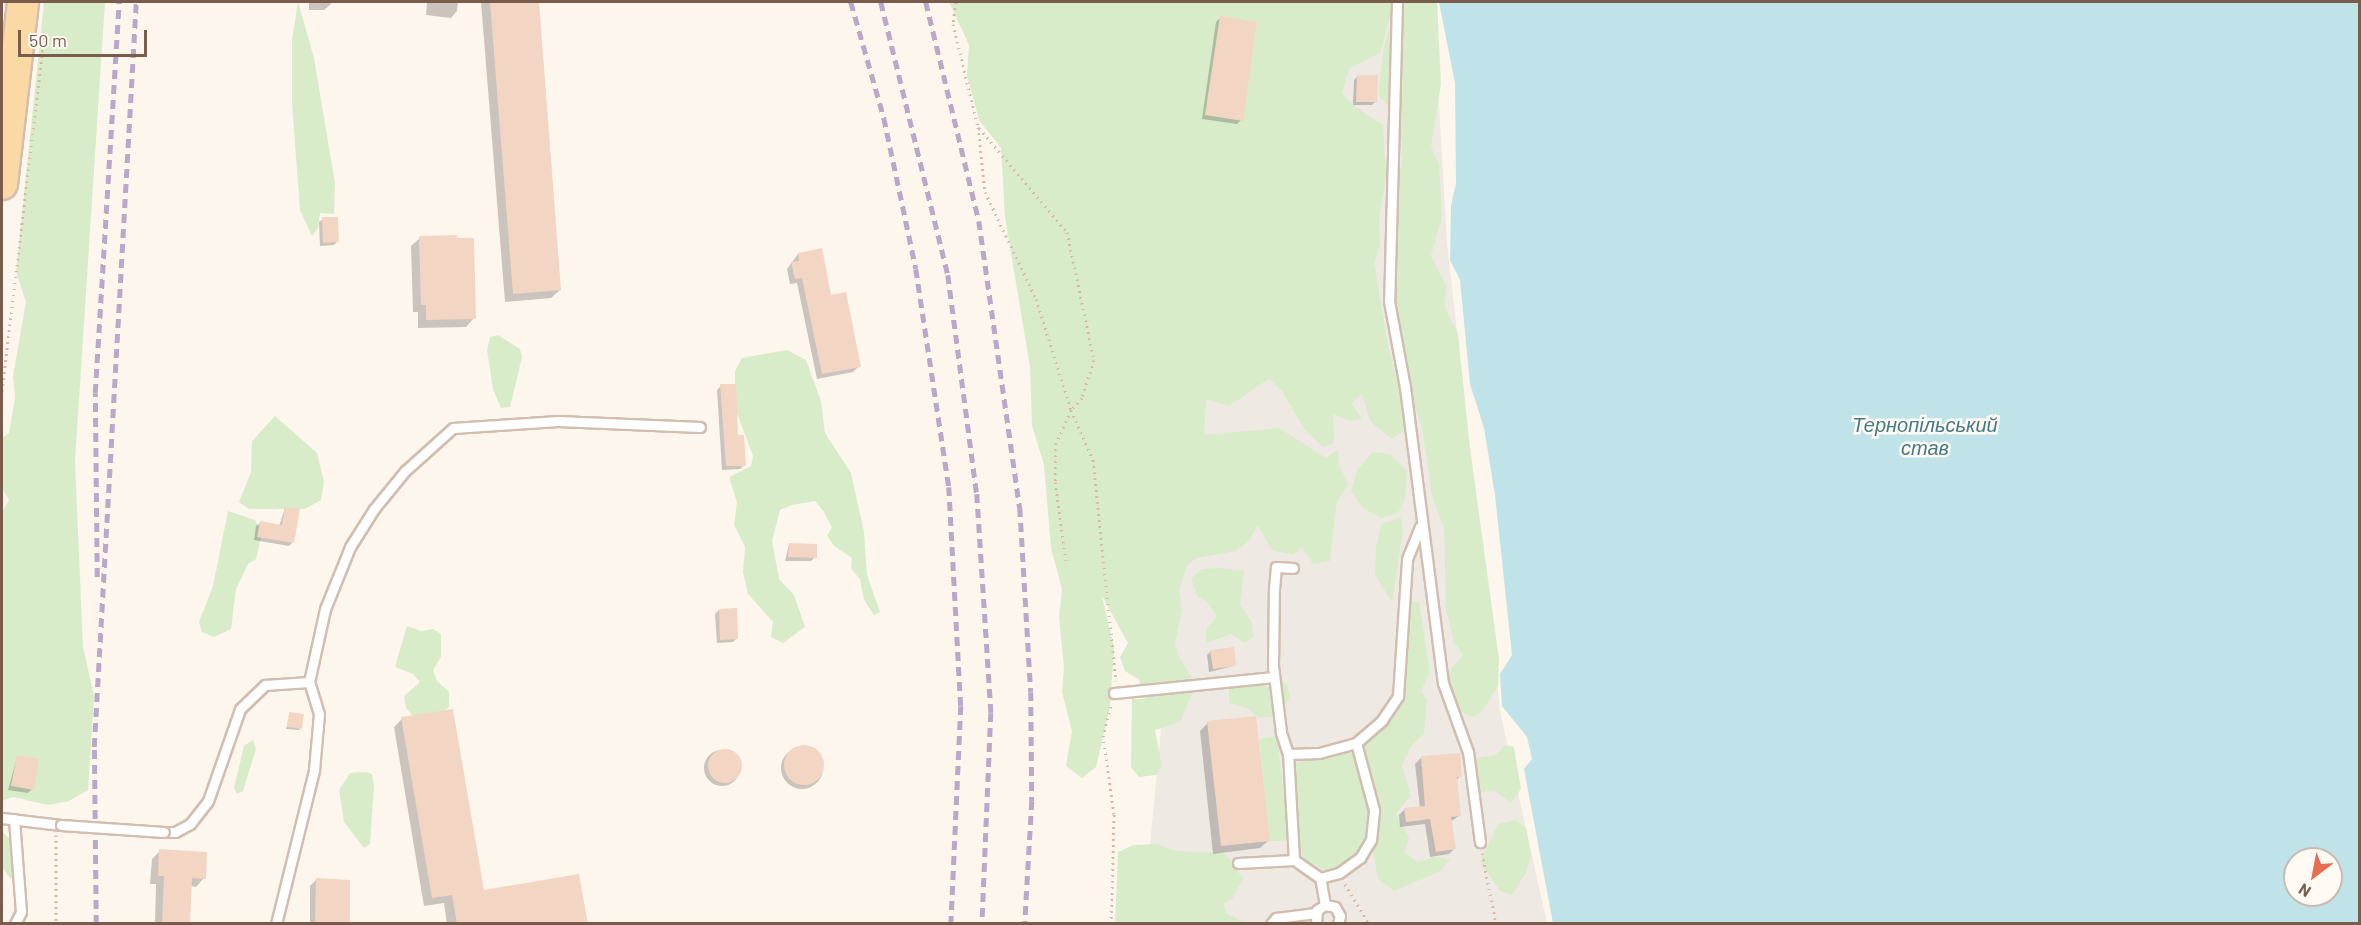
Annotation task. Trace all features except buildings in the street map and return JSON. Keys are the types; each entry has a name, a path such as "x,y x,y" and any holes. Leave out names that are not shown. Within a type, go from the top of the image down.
{"main road":[{"path":"2,184 7,104 23,2"}],"lane":[{"path":"1397,2 1389,301 1405,387 1443,683 1467,752 1480,842"},
{"path":"276,924 314,770 319,714 309,682 325,609 351,547 374,509 405,471 453,428 558,421 700,427"},
{"path":"1288,754 1319,753 1356,743 1382,720 1398,696 1407,559 1421,524"},
{"path":"1293,568 1276,567 1274,677 1281,732 1288,754 1294,860"},
{"path":"1114,693 1274,677"},
{"path":"2,818 58,825 175,832 190,824 208,801 240,709 265,685 309,682"},
{"path":"1320,878 1339,873 1360,858 1371,840 1374,810 1356,743"},
{"path":"14,819 21,912 15,924"},
{"path":"1238,863 1294,860 1320,878 1325,905"},
{"path":"1271,924 1276,918 1316,913 1325,905"},
{"path":"1325,905 1335,907 1340,916 1338,924"},
{"path":"1316,913 1316,924"}],"path":[{"path":"956,2 952,24 978,127 985,192 1036,299 1071,410 1093,460 1114,693 1103,737 1114,814 1110,924"},
{"path":"2,391 45,25"},
{"path":"978,127 1067,232 1094,360 1082,398 1071,410 1056,442 1055,482 1066,560"},
{"path":"56,924 58,825"},
{"path":"1480,842 1496,924"},
{"path":"1339,873 1369,924"}],"shaded area":[{"path":"1325,2 1433,2 1447,243 1500,711 1547,923 1153,924 1144,907 1179,542 1131,164"}],"green space":[{"path":"44,2 105,2 75,461 83,647 94,696 88,790 69,801 48,805 13,797 2,801 2,512 9,500 2,489 2,438 9,433 15,397 13,376 26,302 16,272"},
{"path":"298,2 314,58 335,183 334,214 320,213 318,228 312,236 300,210 292,103 292,39"},
{"path":"949,2 1390,2 1393,6 1380,53 1349,69 1342,93 1354,106 1383,125 1386,177 1379,217 1380,246 1374,263 1388,345 1409,428 1391,439 1370,421 1362,394 1351,403 1362,419 1351,421 1333,414 1334,443 1323,447 1305,430 1282,391 1269,379 1229,406 1206,399 1204,435 1279,428 1326,458 1338,449 1339,465 1348,485 1337,501 1330,561 1313,564 1302,548 1293,554 1272,551 1258,525 1249,541 1236,551 1197,558 1188,564 1179,590 1182,610 1175,643 1180,659 1196,684 1180,722 1155,730 1162,766 1156,775 1139,777 1131,767 1132,699 1145,699 1139,680 1125,671 1120,657 1128,643 1102,596 1114,648 1110,707 1096,767 1082,778 1066,766 1072,731 1062,692 1064,668 1059,617 1062,589 1051,548 1044,465 1032,425 1030,367 1005,217 1001,148 979,120 967,75 969,45"},
{"path":"1397,2 1437,2 1441,84 1431,147 1439,164 1442,217 1431,255 1446,286 1445,308 1458,334 1469,441 1499,659 1498,686 1482,712 1474,717 1458,711 1449,688 1449,671 1463,655 1454,642 1446,610 1444,528 1432,496 1422,428 1408,387 1408,360 1394,341 1392,306 1384,281 1402,159 1401,128 1396,114 1378,95 1384,47"},
{"path":"498,335 520,349 522,357 510,407 501,408 493,389 487,350 490,337"},
{"path":"787,350 806,360 821,401 825,433 851,473 864,532 867,575 880,612 874,615 864,600 860,579 851,569 852,558 834,546 827,535 832,528 815,501 792,505 780,510 772,541 779,579 794,595 805,627 783,643 771,637 773,622 748,594 743,572 745,547 734,525 737,502 729,477 751,466 753,456 735,408 735,371 742,358"},
{"path":"275,416 317,453 324,482 321,500 305,509 249,509 239,502 251,472 252,441"},
{"path":"1373,452 1390,454 1407,470 1405,500 1398,513 1381,518 1364,509 1351,492 1357,470"},
{"path":"228,511 255,520 262,533 256,559 248,564 236,589 231,629 214,637 202,632 199,622 213,586"},
{"path":"1401,518 1403,531 1392,602 1375,575 1376,548 1381,524"},
{"path":"1219,568 1244,571 1240,605 1252,622 1253,637 1245,643 1231,634 1206,643 1206,630 1217,616 1207,602 1197,596 1191,578 1202,569"},
{"path":"1403,602 1419,602 1430,672 1421,691 1427,700 1424,734 1411,746 1402,766 1411,795 1396,814 1409,838 1404,852 1418,862 1434,857 1450,859 1441,871 1394,891 1378,879 1369,829 1358,856 1349,864 1325,871 1304,858 1299,846 1292,771 1296,763 1346,752 1353,754 1391,713 1391,689 1409,650 1399,629"},
{"path":"407,626 421,631 433,629 441,634 441,657 433,670 437,681 449,692 449,707 439,717 415,718 406,708 404,696 420,682 413,674 395,667"},
{"path":"1240,680 1268,687 1280,681 1287,684 1290,698 1275,716 1259,718 1247,708 1229,703 1229,688"},
{"path":"1277,736 1289,838 1283,841 1270,841 1259,739"},
{"path":"253,740 256,749 243,791 237,794 234,788 244,746"},
{"path":"1505,745 1514,747 1521,789 1511,803 1495,791 1478,792 1467,774 1475,758 1496,755"},
{"path":"350,773 372,774 374,786 370,844 364,848 344,822 339,790"},
{"path":"1516,820 1526,828 1531,855 1526,873 1512,895 1500,891 1480,862 1498,824"},
{"path":"2,831 14,844 15,877 10,878 2,867"},
{"path":"1158,844 1175,851 1223,853 1230,859 1243,879 1232,899 1224,903 1226,913 1245,923 1115,924 1118,852 1133,845"}],"water":[{"name":"Тернопільський став","path":"1439,2 2359,2 2359,923 1553,923 1524,769 1532,759 1527,737 1502,706 1500,674 1512,655 1495,495 1484,428 1470,384 1460,280 1450,260 1451,206 1456,183 1455,83"}],"railway":[{"path":"97,577 95,393 119,2"},
{"path":"96,924 94,747 136,2"},
{"path":"851,2 884,118 916,269 949,487 961,706 951,924"},
{"path":"881,2 948,275 977,494 991,713 982,924"},
{"path":"926,2 979,221 1020,508 1031,692 1032,801 1025,924"}]}
